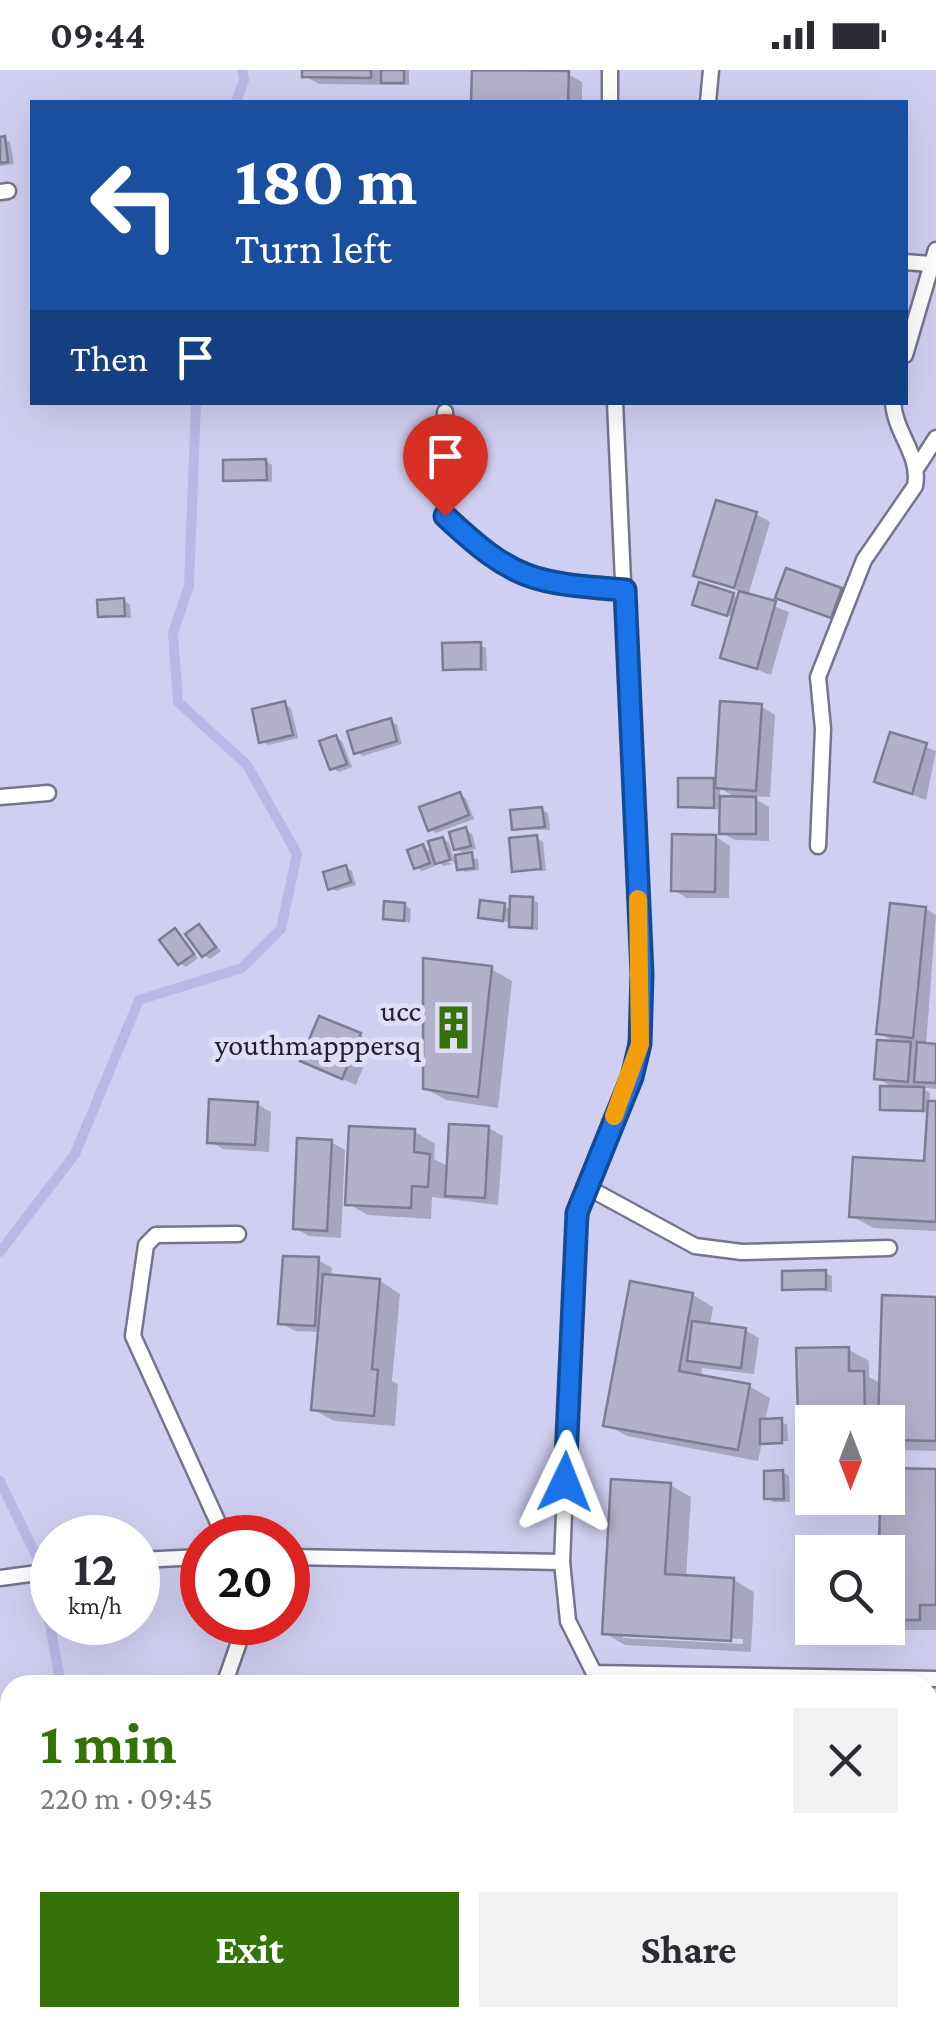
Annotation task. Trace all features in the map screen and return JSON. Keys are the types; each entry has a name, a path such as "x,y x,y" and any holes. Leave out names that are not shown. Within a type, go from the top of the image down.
{"lane":[{"path":"610,70 610,100"},
{"path":"708,100 711,70"},
{"path":"908,261 933,257 908,344"},
{"path":"592,1675 568,1620 562,1562 574,1245 585,1186 632,1077 640,1044 642,974 615,405"},
{"path":"893,405 896,422 918,466"},
{"path":"445,412 445,516 487,556 542,584 625,590"},
{"path":"818,846 823,728 818,677 864,560 915,486 918,466 936,438"},
{"path":"0,797 48,794"},
{"path":"585,1186 694,1246 742,1252 889,1248"},
{"path":"215,1515 133,1336 146,1245 156,1236 238,1234"},
{"path":"310,1556 562,1562"},
{"path":"0,1578 30,1574"},
{"path":"227,1675 238,1645"}],"shaded area":[{"path":"0,70 936,70 936,1675 0,1675"}],"building":[{"path":"302,70 371,70 371,78 302,77"},
{"path":"381,70 404,70 404,83 381,83"},
{"path":"472,70 569,71 568,100 471,100"},
{"path":"5,136 8,162 0,163 0,137"},
{"path":"266,459 267,480 223,481 223,460"},
{"path":"716,500 757,512 734,588 693,576"},
{"path":"786,568 842,588 831,618 775,598"},
{"path":"699,582 734,593 727,616 692,605"},
{"path":"739,591 776,601 757,669 720,658"},
{"path":"124,598 125,616 98,617 97,600"},
{"path":"481,642 481,669 443,670 442,643"},
{"path":"285,701 293,735 259,743 252,709"},
{"path":"720,701 762,704 756,791 715,788"},
{"path":"391,718 397,741 354,754 347,731"},
{"path":"890,732 927,743 912,794 874,782"},
{"path":"336,735 347,764 330,770 319,741"},
{"path":"678,778 714,778 714,808 678,807"},
{"path":"460,792 469,815 428,831 419,807"},
{"path":"720,796 756,797 756,834 719,834"},
{"path":"542,807 545,827 512,830 510,810"},
{"path":"466,827 471,846 454,850 449,832"},
{"path":"672,834 716,835 715,892 671,891"},
{"path":"537,835 541,869 512,872 509,838"},
{"path":"443,837 450,860 435,864 428,841"},
{"path":"423,844 430,863 414,869 407,850"},
{"path":"472,852 474,868 457,870 455,855"},
{"path":"346,865 351,882 328,890 323,872"},
{"path":"510,896 533,897 532,928 509,927"},
{"path":"480,900 505,903 503,921 478,918"},
{"path":"384,901 405,903 404,921 383,919"},
{"path":"890,903 926,907 913,1038 876,1034"},
{"path":"199,924 216,947 202,957 185,934"},
{"path":"175,928 194,954 178,965 159,940"},
{"name":"ucc youthmapppersq","path":"423,958 492,966 478,1097 423,1089"},
{"path":"319,1016 361,1033 342,1079 300,1061"},
{"path":"877,1040 911,1042 908,1082 874,1079"},
{"path":"917,1042 936,1044 936,1083 914,1082"},
{"path":"880,1086 924,1087 923,1111 880,1110"},
{"path":"209,1099 258,1102 255,1145 207,1143"},
{"path":"928,1101 936,1101 936,1222 849,1217 853,1157 924,1161"},
{"path":"449,1124 489,1126 485,1198 445,1196"},
{"path":"349,1126 415,1129 414,1152 430,1154 428,1187 412,1186 411,1208 345,1205"},
{"path":"297,1138 332,1140 327,1231 293,1229"},
{"path":"283,1256 319,1257 315,1326 278,1324"},
{"path":"826,1270 826,1289 782,1290 782,1271"},
{"path":"323,1274 380,1279 372,1369 378,1370 374,1416 311,1410"},
{"path":"630,1281 693,1293 679,1371 750,1384 738,1450 603,1426"},
{"path":"882,1295 936,1297 936,1441 905,1440 905,1405 879,1405"},
{"path":"692,1321 746,1328 741,1368 687,1361"},
{"path":"849,1347 849,1371 864,1371 865,1405 798,1405 796,1348"},
{"path":"782,1418 782,1443 760,1444 760,1419"},
{"path":"905,1468 936,1469 936,1605 920,1605 920,1620 905,1620 905,1535 879,1535 880,1515 905,1515"},
{"path":"783,1470 784,1499 764,1499 764,1471"},
{"path":"611,1479 671,1483 665,1574 734,1578 731,1641 602,1634"}],"waterway":[{"path":"237,100 244,80 242,70"},
{"path":"0,1252 75,1154 139,1000 242,968 281,929 297,854 247,765 178,702 173,633 189,586 196,405"},
{"path":"0,1481 38,1559 59,1675"}],"slow traffic":[{"path":"614,1116 632,1077 640,1044 638,899"}],"place":[{"name":"ucc youthmapppersq","path":"454,1028"}],"route":[{"path":"445,516 487,556 542,584 625,590 642,974 640,1044 632,1077 595,1160 577,1213 565,1482"}]}
